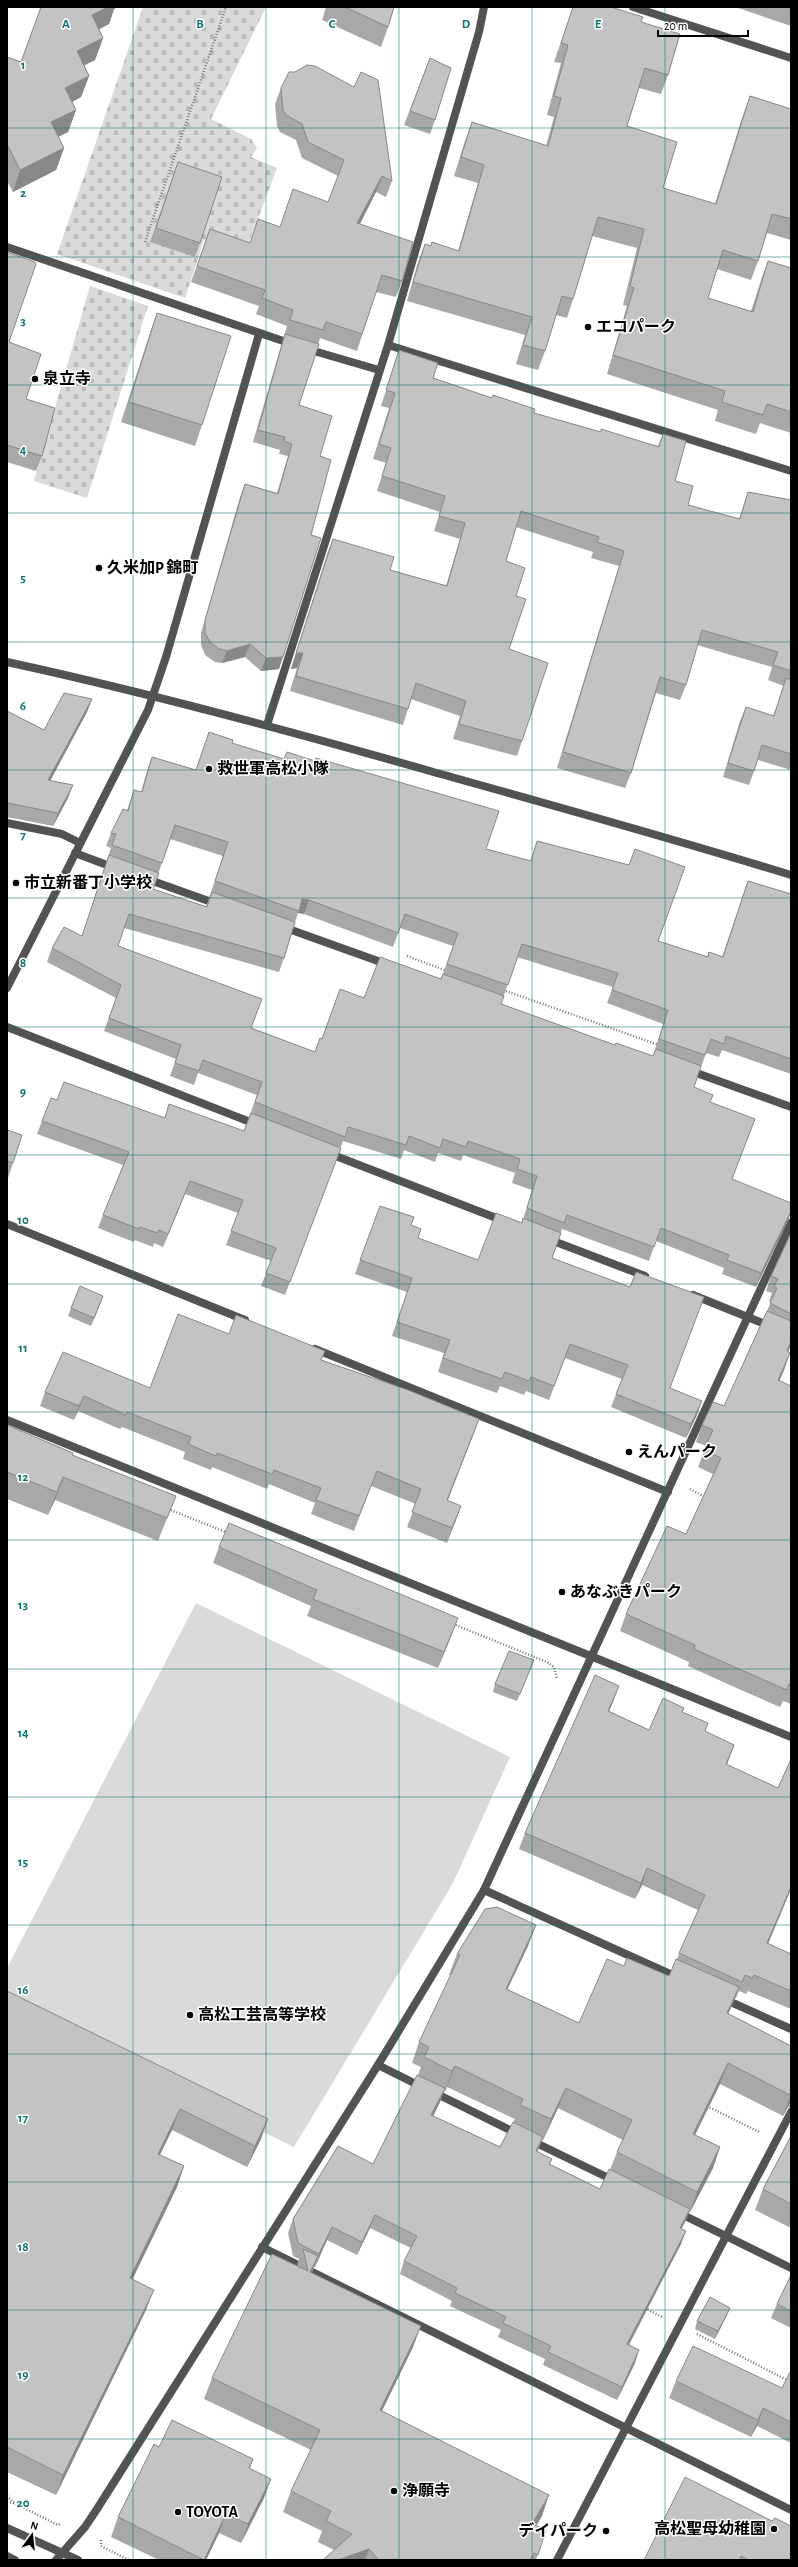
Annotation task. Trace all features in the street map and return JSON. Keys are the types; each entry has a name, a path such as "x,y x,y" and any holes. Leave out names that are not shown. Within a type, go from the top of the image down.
{"street":[{"path":"267,725 388,345 479,32 484,7"},
{"path":"633,7 791,58"},
{"path":"7,247 259,334 379,370"},
{"path":"7,988 80,842 140,728 153,695 259,334"},
{"path":"388,345 791,471"},
{"path":"7,662 153,695 267,725 678,839 791,875"},
{"path":"7,823 62,834 80,842"},
{"path":"75,852 124,871"},
{"path":"139,876 229,908"},
{"path":"274,924 401,969"},
{"path":"7,1027 267,1129"},
{"path":"679,1067 791,1107"},
{"path":"319,1149 511,1224"},
{"path":"56,2560 97,2508 378,2065 484,1890 791,1223"},
{"path":"7,1224 256,1325"},
{"path":"541,1236 652,1279"},
{"path":"681,1290 777,1329"},
{"path":"308,1346 668,1492"},
{"path":"7,1420 791,1737"},
{"path":"484,1890 686,1981"},
{"path":"714,1994 791,2029"},
{"path":"378,2065 626,2187"},
{"path":"558,2560 791,2112"},
{"path":"669,2208 791,2268"},
{"path":"262,2247 791,2510"},
{"path":"7,2528 78,2560"},
{"path":"7,2556 15,2560"}],"path":[{"path":"145,242 226,7"},
{"path":"400,954 453,973"},
{"path":"498,989 663,1047"},
{"path":"673,1481 708,1498"},
{"path":"162,1507 229,1534"},
{"path":"451,1623 547,1662 554,1667 558,1676 557,1682"},
{"path":"705,2105 776,2140"},
{"path":"637,2305 791,2382"},
{"path":"7,2496 14,2503 58,2525 64,2522"},
{"path":"7,2502 14,2503"},
{"path":"101,2536 101,2546 127,2559"}],"green space":[{"path":"143,7 266,7 211,119 251,139 257,148 251,157 277,168 245,253 204,240 185,298 57,254"},
{"path":"90,286 148,306 87,498 34,481"},
{"path":"196,1603 510,1757 453,1883 294,2147 7,2007 7,1968"}],"building":[{"path":"41,7 108,7 92,15 103,38 77,51 89,76 65,88 76,110 51,122 64,148 20,170 7,144 7,57 21,62"},
{"path":"345,7 394,7 388,27"},
{"path":"573,7 611,7 643,17 641,22 680,34 668,75 645,68 627,126 677,142 663,188 716,204 750,96 791,109 791,219 772,214 758,261 723,250 708,298 753,312 768,261 791,268 791,412 767,404 763,415 722,402 725,391 613,355 634,288 630,286 644,229 598,217 573,299 562,296 545,351 523,345 532,317 413,282 425,244 431,246 432,242 459,251 484,165 461,157 472,122 548,146 561,98 554,96 568,45 561,43"},
{"path":"430,58 451,68 435,120 410,111"},
{"path":"307,65 315,66 354,87 361,72 378,80 392,181 382,176 357,223 413,242 402,281 382,275 362,334 326,322 323,330 290,320 293,310 262,298 265,290 197,266 210,229 250,243 258,219 280,227 293,189 328,202 344,160 308,142 302,124 286,115 283,110 281,88 289,72 295,72"},
{"path":"178,162 222,177 200,243 156,228"},
{"path":"7,252 35,262 36,264 9,342 41,354 26,399 55,408 42,456 7,445"},
{"path":"157,313 231,336 202,425 129,402"},
{"path":"285,334 319,344 299,405 332,416 320,456 331,460 311,535 321,538 283,657 266,658 250,644 227,651 219,649 210,642 205,633 205,620 245,484 278,494 292,444 284,441 285,437 258,430"},
{"path":"399,350 438,363 433,378 492,398 493,395 535,409 534,413 601,432 601,429 659,447 663,434 686,441 675,481 693,486 688,505 740,519 748,492 791,500 791,671 773,665 778,652 702,630 686,685 660,677 631,773 563,752 624,551 597,542 599,537 521,511 506,561 525,568 516,596 526,599 509,649 548,663 522,741 459,724 466,701 416,683 408,709 296,676 303,653 296,653 333,539 394,557 390,570 447,586 465,523 439,516 445,496 382,476 391,448 379,444 395,393 386,390"},
{"path":"786,678 791,680 791,754 762,745 754,771 728,763 746,707 774,716"},
{"path":"64,693 92,699 48,780 73,785 58,813 7,803 7,711 44,730"},
{"path":"209,732 233,740 232,743 284,759 287,752 315,761 316,758 499,811 486,849 531,861 537,841 629,865 635,849 685,867 658,941 708,957 709,952 723,957 748,881 791,894 791,1059 726,1036 724,1044 711,1039 705,1055 659,1039 668,1010 612,990 618,973 522,944 508,985 447,964 458,933 405,914 398,933 309,900 302,899 299,911 215,881 228,842 175,825 162,863 112,845 116,834 111,833 123,809 128,811 134,790 142,792 152,757 196,770"},
{"path":"109,855 159,873 153,889 207,907 212,892 295,922 284,958 129,914 118,946 262,999 251,1028 315,1052 320,1038 322,1039 340,989 364,998 380,957 441,979 443,974 504,996 501,1004 615,1045 616,1043 653,1056 656,1049 701,1066 694,1087 713,1095 710,1102 755,1119 732,1179 791,1203 791,1211 761,1273 727,1260 729,1255 661,1228 654,1247 567,1215 564,1223 527,1208 537,1176 517,1169 520,1159 468,1141 466,1147 443,1139 440,1148 409,1136 406,1145 348,1127 345,1137 255,1102 262,1082 203,1060 199,1071 175,1063 181,1045 109,1018 121,985 52,948 64,927 82,936"},
{"path":"64,1082 165,1118 169,1104 244,1131 251,1113 341,1148 290,1282 266,1273 276,1248 231,1231 243,1200 190,1181 168,1234 159,1230 157,1233 140,1227 139,1229 103,1215 129,1152 42,1121 51,1098 57,1100"},
{"path":"7,1130 22,1135 13,1163 7,1161"},
{"path":"380,1206 414,1217 411,1225 421,1229 418,1238 478,1260 496,1213 522,1223 523,1218 561,1233 552,1258 630,1287 636,1272 704,1297 670,1388 702,1401 691,1424 616,1394 628,1365 570,1344 554,1386 531,1377 529,1381 505,1372 502,1379 443,1358 450,1340 397,1322 412,1278 360,1260"},
{"path":"791,1233 791,1314 770,1303 777,1288 774,1286 778,1279 771,1276"},
{"path":"80,1286 103,1296 94,1318 71,1308"},
{"path":"767,1311 791,1321 791,1341 787,1351 790,1353 778,1380 791,1386 791,1684 789,1684 787,1690 694,1649 695,1645 626,1614 667,1526 686,1534 721,1458 704,1450 713,1430 702,1425 713,1402 724,1406"},
{"path":"178,1314 229,1334 236,1315 325,1351 321,1360 408,1390 479,1419 447,1500 461,1506 452,1528 412,1512 421,1489 377,1471 359,1516 316,1500 321,1488 274,1470 272,1474 217,1453 216,1456 188,1444 191,1437 127,1412 126,1415 84,1396 79,1406 45,1392 63,1352 150,1388"},
{"path":"7,1425 73,1453 72,1455 176,1496 167,1518 63,1477 57,1492 7,1472"},
{"path":"229,1523 458,1618 444,1652 313,1599 317,1590 219,1547"},
{"path":"509,1651 534,1660 520,1694 495,1684"},
{"path":"595,1675 619,1686 608,1711 649,1730 663,1698 684,1708 682,1712 708,1723 705,1731 734,1745 726,1764 778,1788 791,1759 791,1887 767,1943 791,1954 791,1991 754,1975 752,1978 745,1975 742,1982 679,1953 705,1895 647,1868 641,1883 525,1833"},
{"path":"497,1907 536,1925 506,1989 579,2023 607,1959 624,1966 627,1958 669,1976 676,1959 739,1987 727,2013 791,2046 791,2094 790,2095 728,2063 693,2134 720,2147 697,2192 617,2152 632,2120 566,2088 551,2119 520,2105 523,2099 455,2066 452,2071 424,2057 429,2047 419,2042 460,1955 457,1954 485,1909"},
{"path":"7,1991 268,2119 255,2146 180,2109 158,2154 184,2166 130,2278 154,2290 63,2475 7,2447"},
{"path":"417,2075 445,2088 431,2115 500,2147 513,2122 543,2137 536,2151 552,2159 549,2164 600,2189 609,2169 690,2209 680,2228 686,2231 627,2344 639,2350 622,2387 548,2352 551,2346 503,2323 506,2317 455,2293 457,2288 404,2261 417,2236 375,2215 362,2242 332,2227 319,2254 298,2243 293,2219 338,2146 373,2164"},
{"path":"791,2136 791,2204 763,2189"},
{"path":"303,2249 318,2256 310,2272 421,2326 380,2410 549,2495 532,2524 546,2530 538,2555 534,2553 530,2560 379,2560 369,2549 338,2560 323,2560 352,2534 326,2521 331,2511 291,2491 320,2430 212,2378 272,2254 308,2271"},
{"path":"791,2275 791,2311 777,2304"},
{"path":"710,2297 730,2308 718,2331 697,2321"},
{"path":"693,2346 782,2388 790,2372 791,2422 763,2408 758,2420 676,2381"},
{"path":"172,2420 253,2459 249,2468 271,2479 248,2524 226,2514 204,2560 118,2517 154,2444 159,2447"},
{"path":"685,2477 772,2521 775,2518 791,2526 791,2560 748,2560 741,2556 739,2560 644,2560"}],"place":[{"name":"エコパーク","path":"588,327"},
{"name":"泉立寺","path":"35,379"},
{"name":"久米加P 錦町","path":"99,568"},
{"name":"救世軍高松小隊","path":"209,769"},
{"name":"市立新番丁小学校","path":"16,883"},
{"name":"えんパーク","path":"629,1452"},
{"name":"あなぶきパーク","path":"562,1592"},
{"name":"高松工芸高等学校","path":"190,2015"},
{"name":"浄願寺","path":"394,2491"},
{"name":"TOYOTA","path":"178,2512"},
{"name":"高松聖母幼稚園","path":"774,2529"},
{"name":"デイパーク","path":"606,2531"}]}
